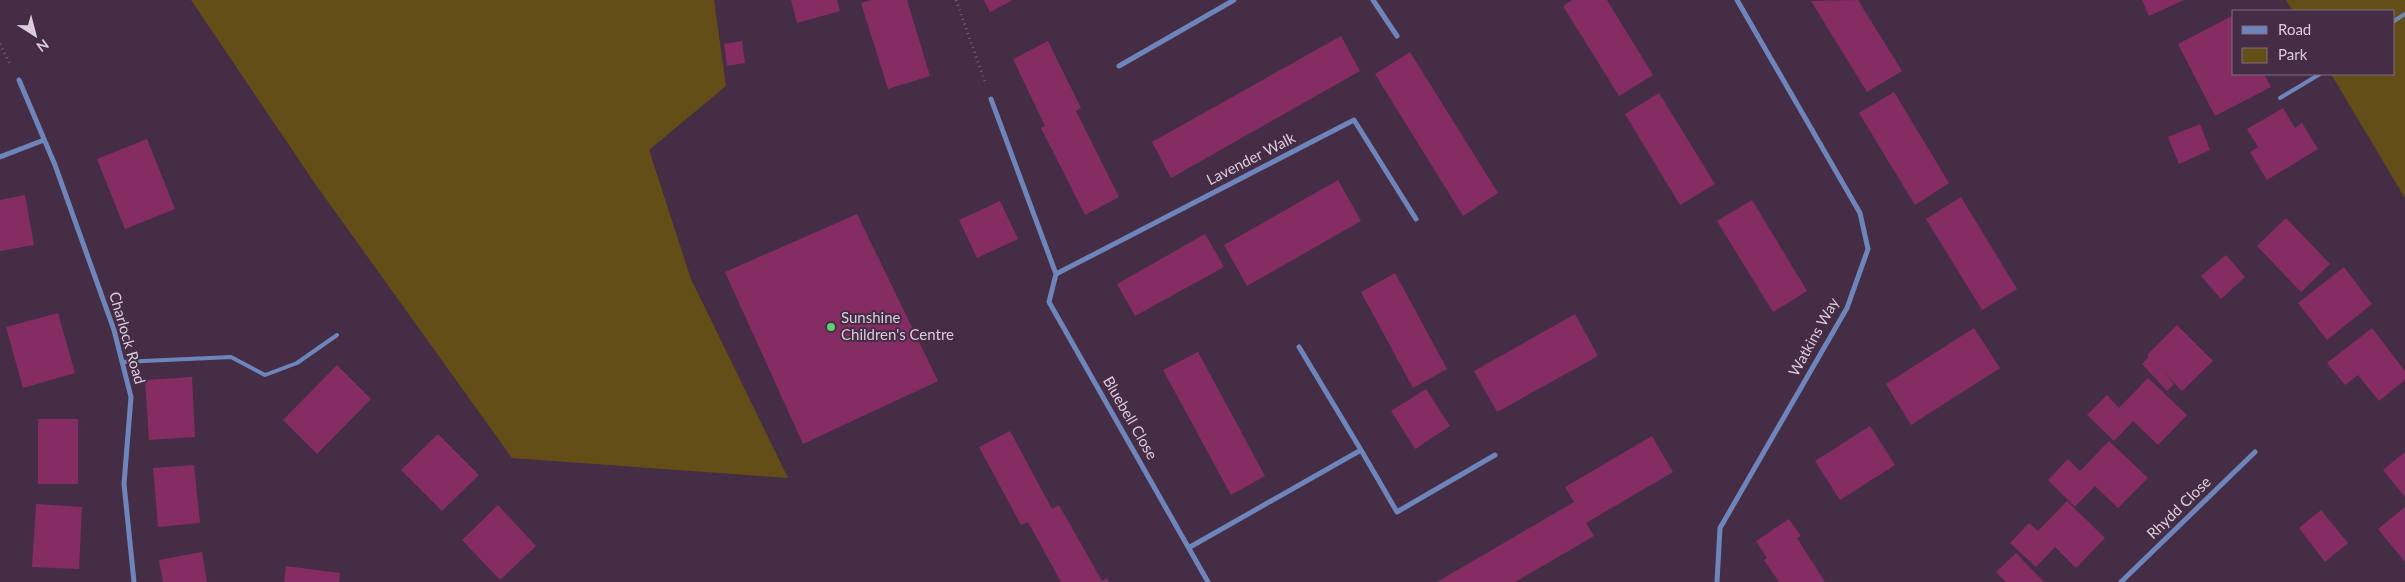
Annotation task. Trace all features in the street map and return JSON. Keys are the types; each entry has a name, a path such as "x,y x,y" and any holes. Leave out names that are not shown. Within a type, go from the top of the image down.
{"street":[{"path":"1119,66 1234,0"},
{"path":"1373,0 1397,36"},
{"name":"Watkins Way","path":"1718,582 1720,528 1847,308 1868,249 1860,213 1737,0"},
{"name":"Charlock Road","path":"19,80 44,140 114,330 131,397 124,484 134,582"},
{"path":"991,99 1056,274"},
{"name":"Lavender Walk","path":"1056,274 1354,120 1416,219"},
{"path":"0,157 44,140"},
{"name":"Bluebell Close","path":"1056,274 1049,302 1190,547 1208,582"},
{"path":"1300,347 1397,512 1494,455"},
{"path":"1190,547 1361,450"},
{"name":"Rhydd Close","path":"2121,582 2255,452"}],"lane":[{"path":"2280,98 2318,75"},
{"path":"122,362 231,357 265,375 297,363 337,335"}],"path":[{"path":"956,0 991,99"}],"green space":[{"path":"191,0 714,0 726,86 649,150 691,279 788,478 512,458 316,185"},
{"path":"2286,0 2405,0 2405,198 2332,75 2395,75 2395,10 2292,10"}],"building":[{"path":"791,0 837,0 840,11 797,23"},
{"path":"871,0 907,0 930,76 888,89 861,3"},
{"path":"984,0 1013,0 990,12"},
{"path":"1572,0 1607,0 1653,75 1619,96 1563,6"},
{"path":"1858,0 1902,71 1867,92 1811,1"},
{"path":"2142,0 2184,0 2149,16"},
{"path":"2232,16 2232,75 2265,75 2271,87 2215,116 2178,44"},
{"path":"1341,36 1360,71 1171,178 1152,142"},
{"path":"742,41 745,63 727,66 724,44"},
{"path":"1048,41 1081,108 1076,111 1119,197 1085,215 1041,128 1045,126 1013,59"},
{"path":"1410,52 1498,193 1463,216 1375,74"},
{"path":"1894,92 1949,183 1915,205 1859,113"},
{"path":"1659,93 1715,184 1680,205 1625,114"},
{"path":"2283,108 2295,128 2302,123 2318,149 2267,180 2250,152 2258,147 2247,129"},
{"path":"2200,124 2210,150 2179,164 2168,137"},
{"path":"147,139 175,209 125,229 97,159"},
{"path":"1338,180 1361,221 1247,286 1224,245"},
{"path":"25,195 34,245 0,251 0,200"},
{"path":"1961,197 2017,289 1982,310 1926,219"},
{"path":"1752,200 1807,291 1773,312 1717,221"},
{"path":"1000,201 1018,239 977,258 959,220"},
{"name":"Sunshine Children's Centre","path":"857,214 938,381 803,444 725,272"},
{"path":"2286,218 2330,264 2301,292 2257,246"},
{"path":"1205,234 1224,267 1135,316 1117,284"},
{"path":"2226,255 2245,277 2221,299 2201,276"},
{"path":"2344,267 2372,304 2327,340 2298,303"},
{"path":"1395,273 1447,369 1413,388 1361,292"},
{"path":"58,313 75,373 23,388 6,327"},
{"path":"1575,314 1598,356 1497,412 1474,371"},
{"path":"2177,325 2213,361 2182,391 2164,372 2174,384 2167,391 2142,364 2149,357 2147,355"},
{"path":"1974,328 2000,368 1911,425 1886,384"},
{"path":"2372,328 2405,371 2405,380 2379,401 2358,375 2345,385 2327,363"},
{"path":"1198,352 1265,476 1231,495 1163,370"},
{"path":"337,365 371,399 317,454 283,420"},
{"path":"192,377 195,437 149,440 145,380"},
{"path":"2148,378 2187,415 2158,445 2133,421 2114,441 2087,415 2107,395 2119,408"},
{"path":"1426,389 1450,426 1415,449 1391,411"},
{"path":"38,419 78,419 78,484 38,484"},
{"path":"1870,426 1895,465 1840,500 1815,461"},
{"path":"1010,431 1052,509 1059,505 1102,581 1107,578 1109,582 1061,582 1028,522 1021,525 979,447"},
{"path":"438,434 479,475 442,511 401,470"},
{"path":"1652,436 1673,472 1586,523 1594,536 1515,582 1437,582 1574,502 1565,487"},
{"path":"2109,441 2148,478 2118,508 2095,486 2075,507 2048,480 2068,459 2080,471"},
{"path":"2405,452 2405,497 2383,470"},
{"path":"194,465 200,523 158,527 153,468"},
{"path":"2067,501 2105,538 2076,568 2055,547 2036,567 2010,543 2029,523 2038,531"},
{"path":"36,504 82,507 79,569 32,567"},
{"path":"498,505 536,546 500,580 462,540"},
{"path":"2405,507 2405,562 2378,529"},
{"path":"2321,510 2348,543 2325,562 2299,528"},
{"path":"1789,519 1801,536 1797,538 1825,582 1779,582 1764,560 1767,558 1756,541"},
{"path":"202,552 207,582 163,582 159,560"},
{"path":"2016,553 2044,582 2006,582 1996,572"},
{"path":"286,566 340,573 339,582 284,582"}],"place":[{"name":"Sunshine Children's Centre","path":"831,327"}]}
